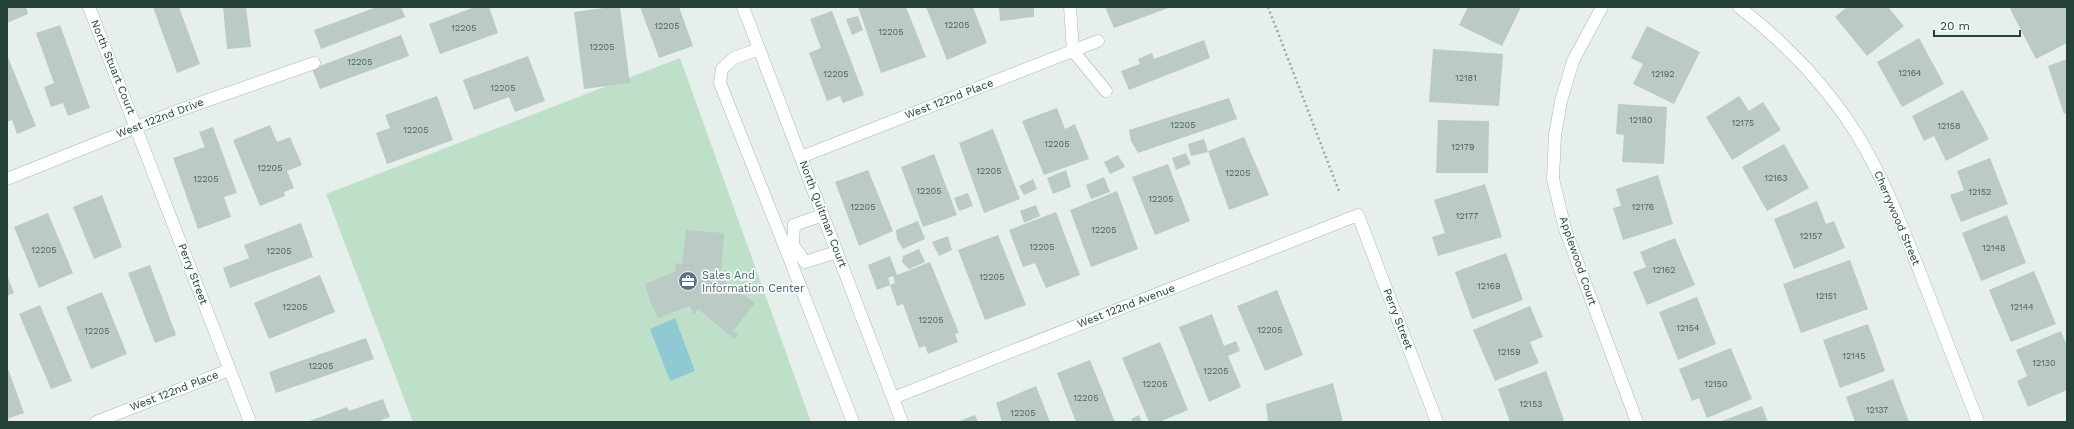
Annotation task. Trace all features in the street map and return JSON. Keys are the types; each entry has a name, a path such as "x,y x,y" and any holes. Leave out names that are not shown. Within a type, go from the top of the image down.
{"street":[{"name":"North Stuart Court","path":"89,7 136,127"},
{"name":"North Quitman Court","path":"743,7 902,422"},
{"path":"1070,7 1073,51 1106,91"},
{"name":"Applewood Court","path":"1602,7 1573,61 1561,101 1555,135 1553,179 1565,229 1637,422"},
{"name":"Cherrywood Street","path":"1739,7 1764,26 1805,67 1855,131 1872,159 1894,206 1978,422"},
{"name":"West 122nd Place","path":"800,157 1098,41"},
{"path":"759,49 734,58 722,69 720,83 789,246 853,422"},
{"name":"West 122nd Drive","path":"7,179 176,111 314,63"},
{"name":"Perry Street","path":"136,127 250,422"},
{"path":"789,246 794,225 823,215"},
{"name":"Perry Street","path":"1358,216 1437,422"},
{"name":"West 122nd Avenue","path":"893,398 1358,216"},
{"path":"789,246 805,262 837,252"},
{"name":"West 122nd Place","path":"96,422 229,370"}],"path":[{"path":"1268,7 1340,191"}],"green space":[{"path":"680,58 811,422 413,422 326,194"}],"water":[{"path":"675,318 695,371 670,381 650,329"}],"building":[{"path":"7,7 26,7 28,14 7,23"},
{"path":"153,7 179,7 200,64 177,73"},
{"path":"223,7 246,7 251,47 227,49"},
{"path":"377,7 401,7 405,17 321,49 314,30"},
{"path":"475,7 489,7 498,33 440,54 429,24"},
{"path":"620,7 630,83 584,89 574,12"},
{"path":"640,7 679,7 693,46 659,58"},
{"path":"858,7 906,7 926,57 881,73"},
{"path":"926,7 973,7 987,43 947,60"},
{"path":"999,7 1034,7 1034,17 1000,21"},
{"path":"1105,7 1171,7 1114,28"},
{"path":"1468,7 1521,7 1502,46 1459,25"},
{"path":"1847,7 1888,7 1904,26 1867,56 1835,17"},
{"path":"2013,7 2067,7 2067,43 2036,59 2010,9"},
{"path":"832,11 864,95 843,103 840,96 827,101 809,53 821,48 810,19"},
{"path":"858,16 863,30 852,35 846,19"},
{"path":"60,25 90,108 68,116 63,103 51,107 44,87 54,83 36,33"},
{"path":"1647,26 1700,52 1674,104 1633,84 1643,64 1631,58"},
{"path":"401,35 409,56 320,89 312,69"},
{"path":"1919,38 1944,84 1902,107 1877,62"},
{"path":"1204,40 1210,58 1129,90 1121,71 1140,64 1138,59 1152,53 1154,59"},
{"path":"1433,49 1503,54 1499,106 1429,102"},
{"path":"7,55 36,126 17,134 12,120 7,122"},
{"path":"528,56 545,101 515,112 509,97 474,110 463,80"},
{"path":"2067,59 2067,113 2064,114 2048,66"},
{"path":"1963,90 1989,139 1946,161 1934,136 1924,141 1912,116"},
{"path":"437,96 453,140 387,164 376,133 390,128 385,115"},
{"path":"1739,96 1749,111 1763,102 1781,130 1732,160 1706,117"},
{"path":"1229,98 1237,119 1138,153 1131,141 1129,130"},
{"path":"1618,104 1667,107 1664,164 1622,162 1624,135 1616,134"},
{"path":"1057,108 1065,129 1075,124 1089,159 1044,175 1022,121"},
{"path":"1438,120 1489,121 1488,173 1436,173"},
{"path":"270,125 277,142 290,137 302,165 287,171 294,188 284,192 285,196 260,206 233,140"},
{"path":"213,127 237,193 224,197 231,217 198,229 173,158 205,147 199,132"},
{"path":"993,129 1020,199 984,213 959,143"},
{"path":"1244,137 1269,195 1229,210 1208,151"},
{"path":"1204,139 1208,152 1191,156 1188,144"},
{"path":"1784,144 1809,188 1767,211 1742,167"},
{"path":"1186,153 1191,164 1176,170 1172,158"},
{"path":"934,154 957,215 923,227 901,167"},
{"path":"1118,155 1125,167 1110,174 1104,162"},
{"path":"1990,158 2008,204 1961,222 1950,195 1964,190 1957,171"},
{"path":"1168,164 1190,221 1155,235 1132,177"},
{"path":"868,170 893,231 859,246 835,182"},
{"path":"1066,170 1071,187 1053,194 1047,178"},
{"path":"1658,175 1673,224 1623,240 1613,208 1621,206 1616,189"},
{"path":"1104,177 1110,192 1091,199 1086,185"},
{"path":"1033,179 1037,189 1024,195 1019,186"},
{"path":"1485,184 1502,237 1438,256 1432,237 1445,233 1434,200"},
{"path":"1117,191 1138,249 1091,267 1070,210"},
{"path":"968,193 973,206 959,211 954,198"},
{"path":"102,195 122,247 94,259 73,207"},
{"path":"1817,201 1826,224 1834,221 1845,248 1794,269 1774,219"},
{"path":"1036,205 1040,216 1024,223 1020,211"},
{"path":"1056,212 1080,275 1046,288 1035,263 1023,267 1009,230"},
{"path":"48,213 73,273 39,288 14,227"},
{"path":"2007,215 2026,263 1981,281 1962,233"},
{"path":"918,221 925,239 903,249 897,239 896,230"},
{"path":"301,223 313,257 230,288 223,268 249,258 244,245"},
{"name":"Sales And Information Center","path":"686,230 724,233 721,274 726,271 728,275 721,279 755,303 733,331 738,334 734,339 698,309 694,315 690,306 658,318 650,301 645,284 676,271 675,263 682,264"},
{"path":"998,235 1026,305 985,320 958,250"},
{"path":"948,236 952,250 939,256 932,242"},
{"path":"1675,238 1695,285 1647,305 1633,272 1646,267 1640,252"},
{"path":"919,249 925,262 909,269 902,262 903,256"},
{"path":"1506,253 1523,300 1472,319 1455,272"},
{"path":"890,256 897,275 930,262 959,333 955,334 958,342 928,354 925,346 919,348 903,304 897,306 890,285 877,290 868,265","holes":["893,276 895,283 890,285 888,278"]},
{"path":"1850,260 1868,309 1801,333 1783,284"},
{"path":"150,265 176,335 155,343 128,273"},
{"path":"2034,271 2056,324 2011,342 1989,290"},
{"path":"7,275 14,293 7,296"},
{"path":"320,275 335,312 269,339 254,303"},
{"path":"1277,290 1303,355 1265,371 1237,306"},
{"path":"102,292 127,354 91,369 66,307"},
{"path":"1697,297 1716,344 1678,360 1659,312"},
{"path":"40,305 72,381 51,389 19,314"},
{"path":"1530,306 1543,337 1530,342 1539,363 1495,381 1473,330"},
{"path":"1212,314 1224,346 1236,341 1240,351 1228,356 1241,387 1209,402 1179,327"},
{"path":"1868,324 1885,371 1840,388 1823,340"},
{"path":"2061,331 2067,346 2067,390 2028,407 2017,381 2027,376 2016,350"},
{"path":"366,338 374,359 276,393 269,372"},
{"path":"1160,342 1188,410 1159,422 1149,422 1122,358"},
{"path":"1731,348 1752,399 1707,418 1699,398 1692,401 1679,369"},
{"path":"1090,360 1115,422 1076,422 1057,373"},
{"path":"7,366 24,413 7,419"},
{"path":"1546,371 1564,420 1559,422 1510,422 1498,389"},
{"path":"1893,379 1909,422 1855,422 1846,397"},
{"path":"1333,383 1343,422 1268,422 1266,404"},
{"path":"1036,386 1050,422 1002,422 996,403"},
{"path":"383,399 390,417 376,422 307,422 347,407 349,411"},
{"path":"1762,406 1768,422 1719,422"},
{"path":"975,415 978,422 957,422"},
{"path":"1139,415 1142,422 1133,422 1131,419"}],"place":[{"name":"Sales And Information Center","path":"688,281"}]}
